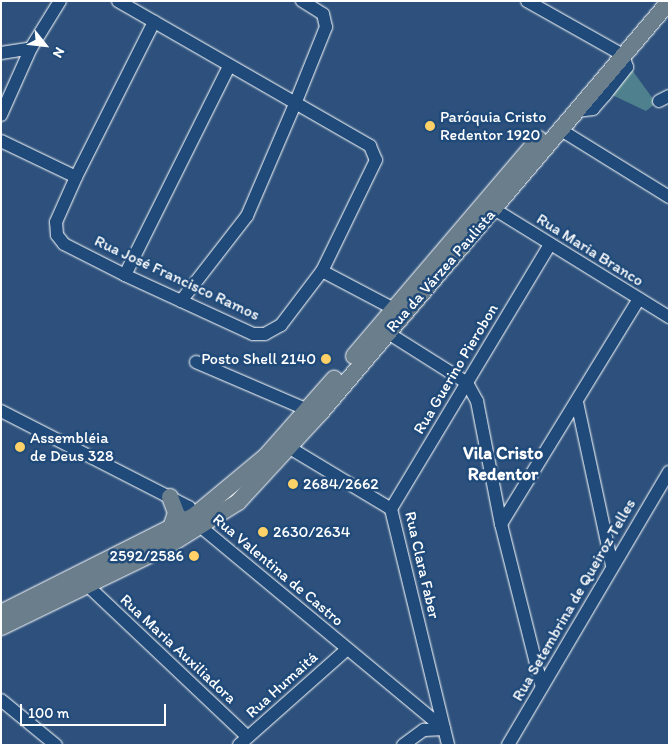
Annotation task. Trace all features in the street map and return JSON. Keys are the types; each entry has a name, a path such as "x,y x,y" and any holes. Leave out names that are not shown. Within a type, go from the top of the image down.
{"main road":[{"name":"Rua da Várzea Paulista","path":"197,522 238,502 290,448 576,111 654,1"},
{"name":"Rua da Várzea Paulista","path":"197,522 266,456 308,410 619,52 669,2"},
{"path":"170,497 176,513 170,530"},
{"path":"1,613 170,530 197,522"},
{"path":"1,627 87,585 197,522"}],"street":[{"path":"1,115 31,48 60,1"},
{"name":"Rua José Francisco Ramos","path":"118,1 370,146 376,160 322,271 281,325 265,334 253,334 181,301 64,244 57,234 56,222 76,178 154,22"},
{"path":"181,301 247,216 295,104 326,27 322,14 302,1"},
{"path":"527,1 619,52"},
{"path":"1,53 31,48"},
{"path":"125,274 229,66"},
{"path":"560,130 669,198"},
{"path":"1,141 76,178"},
{"name":"Rua Maria Branco","path":"494,209 549,246 669,318"},
{"name":"Rua Guerino Pierobon","path":"392,509 549,246"},
{"path":"322,271 394,309"},
{"path":"501,524 639,299"},
{"path":"388,333 466,383 477,401 501,524 542,686"},
{"path":"196,362 308,410"},
{"path":"576,402 612,565"},
{"name":"Rua Valentina de Castro","path":"1,411 170,497 197,522 444,729"},
{"name":"Rua Clara Faber","path":"290,448 392,509 448,745"},
{"name":"Rua Setembrina de Queiroz Telles","path":"508,745 612,565 669,472"},
{"name":"Rua Maria Auxiliadora","path":"87,585 243,741"},
{"name":"Rua Humaitá","path":"243,741 347,649"},
{"path":"2,701 56,745"},
{"path":"403,745 424,730 444,729"}],"green space":[{"path":"632,70 656,103 646,111 610,94"}],"place":[{"name":"Paróquia Cristo Redentor 1920","path":"430,126"},
{"name":"Posto Shell 2140","path":"326,359"},
{"name":"Assembléia de Deus 328","path":"20,447"},
{"name":"2684/2662","path":"293,484"},
{"name":"2630/2634","path":"263,532"},
{"name":"2592/2586","path":"194,556"}],"district":[{"name":"Vila Cristo Redentor","path":"503,464"}]}
